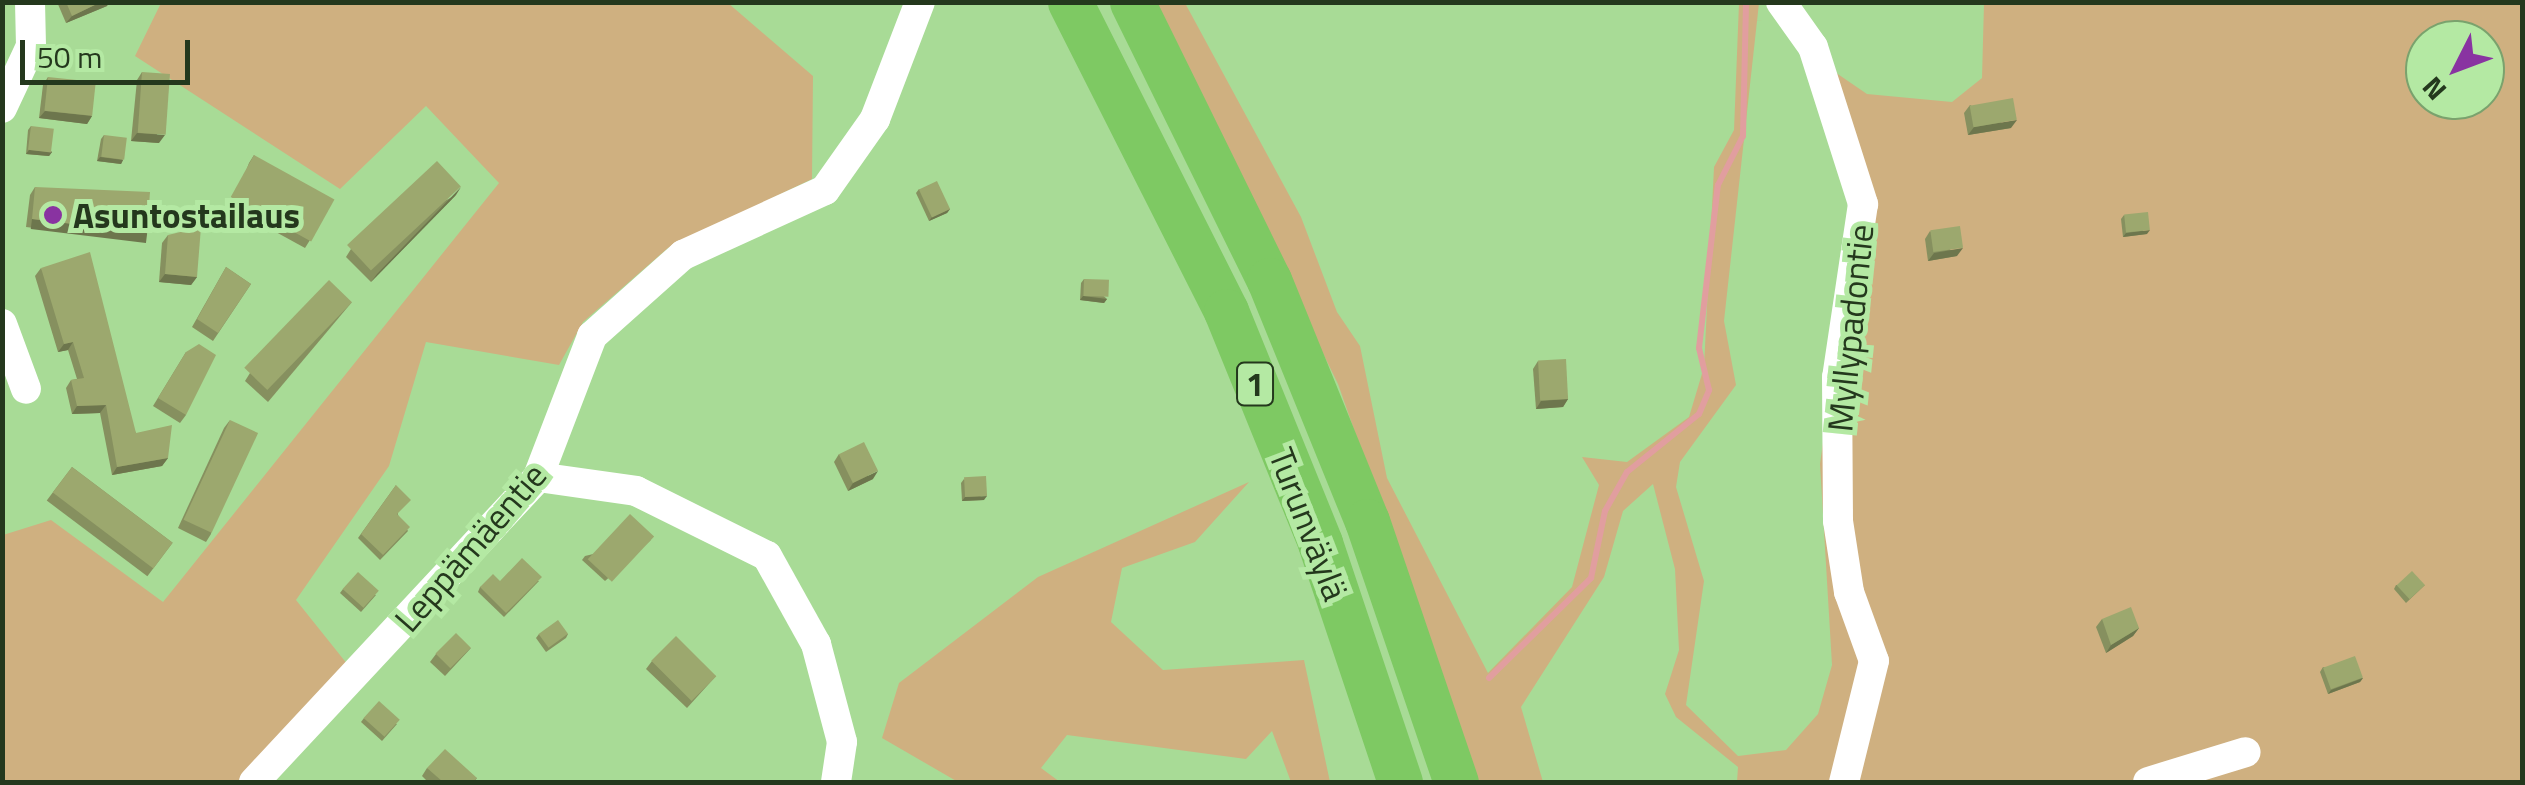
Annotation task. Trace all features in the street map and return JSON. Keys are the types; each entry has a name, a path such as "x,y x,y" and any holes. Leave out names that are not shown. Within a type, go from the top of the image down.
{"highway":[{"name":"Turunväylä","path":"1070,2 1226,311 1320,543 1400,782"},
{"name":"Turunväylä","path":"1132,2 1269,280 1368,520 1456,782"}],"street":[{"path":"2,108 31,46 30,2"},
{"name":"Leppämäentie","path":"254,782 538,477 592,336 683,255 825,190 875,119 920,2"},
{"name":"Myllypadontie","path":"1781,2 1813,47 1862,204 1838,377 1838,521 1849,592 1874,661 1844,782"},
{"path":"2,324 26,389"},
{"path":"538,477 636,490 767,556 816,644 842,742 836,782"},
{"path":"2148,782 2246,752"}],"shaded area":[{"path":"161,3 728,3 813,76 812,179 668,248 583,322 559,365 426,342 389,466 296,600 348,665 237,782 3,782 3,535 51,520 163,602 499,183 426,106 340,189 135,56"},
{"path":"1152,3 1185,3 1301,217 1337,312 1360,346 1387,478 1488,673 1572,587 1599,485 1582,457 1627,462 1689,417 1704,367 1714,167 1734,130 1739,3 1759,3 1724,321 1736,385 1680,462 1676,487 1704,581 1686,705 1738,756 1786,750 1818,714 1832,665 1820,464 1855,213 1829,68 1867,94 1952,102 1982,78 1984,3 2522,3 2522,782 1737,782 1738,767 1676,717 1665,694 1679,650 1675,569 1653,484 1623,511 1604,577 1521,707 1543,782 1478,782 1338,384"},
{"path":"1249,482 1195,542 1122,568 1111,622 1163,670 1304,660 1330,782 1291,782 1272,731 1246,759 1067,735 1041,768 1060,782 958,782 882,738 899,683 1038,577"}],"building":[{"path":"66,2 101,2 72,16"},
{"path":"142,72 170,74 166,135 138,133"},
{"path":"48,77 96,82 92,116 44,111"},
{"path":"2013,98 2017,120 1973,127 1970,106"},
{"path":"31,126 54,129 51,153 28,150"},
{"path":"104,135 127,138 124,160 101,157"},
{"path":"254,155 334,200 311,242 231,197"},
{"path":"437,161 461,187 371,270 347,245"},
{"path":"937,181 950,209 932,218 919,189"},
{"path":"35,187 150,192 147,233 32,219"},
{"path":"2148,212 2150,230 2126,232 2124,215"},
{"path":"1960,226 1963,248 1933,252 1930,230"},
{"path":"201,227 197,277 165,274 168,235"},
{"path":"90,252 136,433 172,425 168,458 117,467 106,405 77,406 71,380 84,378 73,342 64,344 41,268"},
{"path":"226,267 251,284 218,333 197,319"},
{"path":"1084,279 1109,280 1108,297 1083,296"},
{"path":"329,280 352,302 267,390 244,368"},
{"path":"199,344 216,355 186,415 158,398 186,352"},
{"path":"1566,359 1568,399 1540,400 1538,360"},
{"path":"230,420 258,433 212,533 184,520"},
{"path":"864,442 878,471 853,483 839,454"},
{"path":"72,467 173,543 153,568 53,493"},
{"path":"986,476 987,496 965,497 964,477"},
{"path":"396,485 411,500 397,514 410,527 383,555 361,534"},
{"path":"630,514 654,537 612,582 588,559"},
{"path":"522,558 542,577 506,613 480,587 493,574 500,581"},
{"path":"2412,571 2425,585 2410,599 2397,585"},
{"path":"358,572 379,591 363,608 343,589"},
{"path":"2131,607 2139,628 2111,645 2102,619"},
{"path":"558,620 568,634 549,648 539,634"},
{"path":"456,633 471,648 450,668 435,654"},
{"path":"676,636 716,676 692,701 651,661"},
{"path":"2355,656 2363,678 2331,689 2323,668"},
{"path":"379,701 400,720 384,737 364,718"},
{"path":"445,749 477,778 473,782 443,782 427,768"}],"waterway":[{"path":"1489,678 1591,578 1605,511 1627,472 1699,414 1709,390 1699,348 1718,185 1743,136 1746,2"}],"place":[{"name":"Asuntostailaus","path":"53,215"}]}
